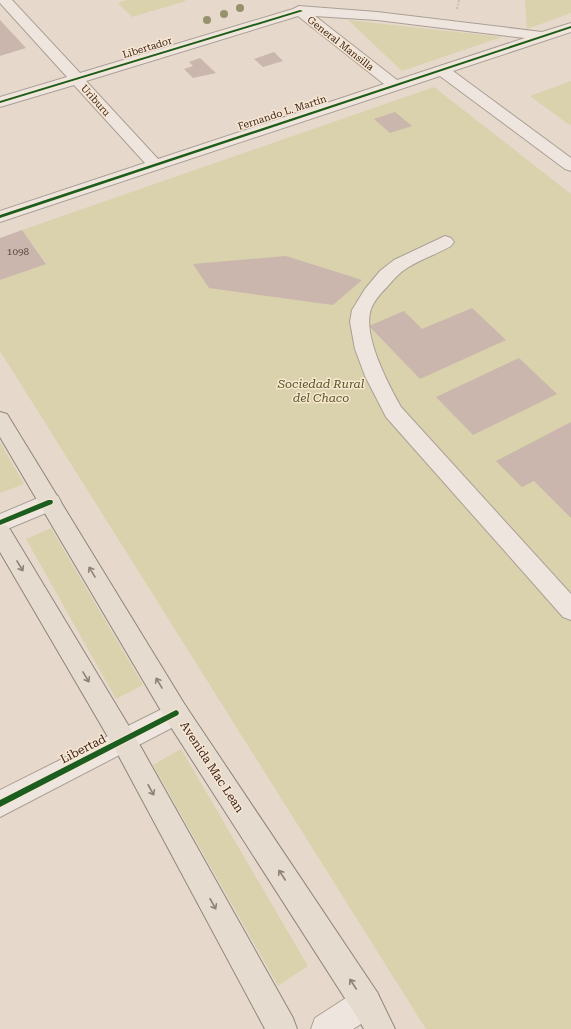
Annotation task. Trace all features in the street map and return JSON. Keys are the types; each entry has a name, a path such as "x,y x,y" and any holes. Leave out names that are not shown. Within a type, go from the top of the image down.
{"main road":[{"name":"Avenida Mac Lean","path":"0,419 176,713 366,1003 380,1029"},
{"path":"0,532 124,740 282,1029"}],"street":[{"name":"Uriburu","path":"5,0 154,164"},
{"name":"General Mansilla","path":"287,0 396,86"},
{"name":"Libertador","path":"0,102 301,11"},
{"path":"301,11 376,16 545,36"},
{"name":"Fernando L. Martín","path":"0,216 571,27"},
{"path":"442,70 571,166"},
{"path":"445,242 396,267 371,295 362,310 360,332 373,376 393,412 571,610"},
{"path":"0,523 50,502"},
{"name":"Libertad","path":"0,804 176,713"},
{"path":"326,1029 366,1003"}],"green space":[{"path":"127,0 186,1 132,17 118,3"},
{"path":"525,0 571,0 571,13 527,29"},
{"path":"348,20 502,37 402,71"},
{"path":"571,81 571,126 530,96"},
{"name":"Sociedad Rural del Chaco","path":"434,87 571,194 571,1029 426,1029 0,351 0,280 46,263 22,230"},
{"path":"0,442 24,484 0,493"},
{"path":"51,528 143,685 116,699 26,539"},
{"path":"181,749 308,966 278,986 153,765"}],"building":[{"path":"0,20 26,48 0,56"},
{"path":"274,52 283,61 263,67 254,59"},
{"path":"200,58 216,73 193,78 184,69 193,66 189,62"},
{"path":"395,112 412,126 390,133 374,119"},
{"path":"22,230 46,264 0,280 0,238"},
{"path":"286,256 362,280 333,305 209,288 193,264"},
{"path":"472,308 506,340 420,379 369,326 404,311 422,329"},
{"path":"519,358 557,394 473,435 436,397"},
{"path":"571,422 571,518 534,481 522,487 496,461"}],"cycle path":[{"path":"0,102 301,11"},
{"path":"0,217 571,27"},
{"path":"0,523 50,502"},
{"path":"0,804 176,713"}]}
